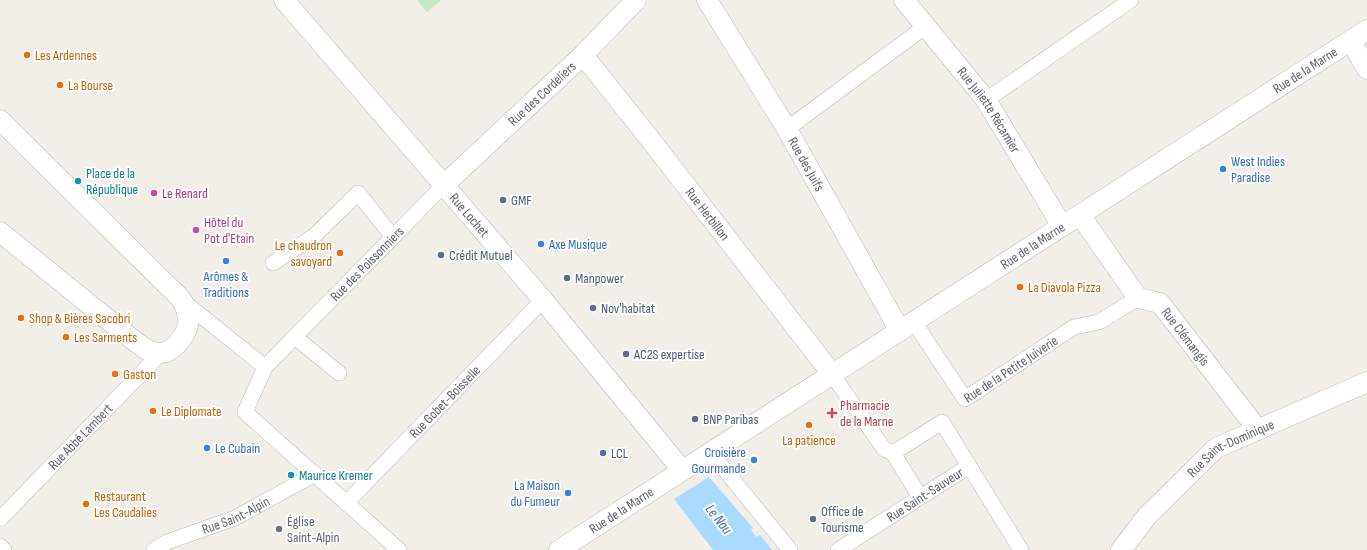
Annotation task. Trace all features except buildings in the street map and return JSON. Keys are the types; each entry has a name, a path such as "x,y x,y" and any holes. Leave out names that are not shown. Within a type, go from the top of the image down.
{"street":[{"name":"Rue Lochet","path":"284,0 543,300 682,470"},
{"name":"Rue des Cordeliers","path":"444,185 582,55 636,0"},
{"name":"Rue des Juifs","path":"707,0 907,326"},
{"name":"Rue Juliette Récamier","path":"904,0 986,100 1062,226"},
{"path":"986,100 1131,0"},
{"path":"787,129 926,26"},
{"path":"1359,36 1367,69"},
{"name":"Rue de la Marne","path":"558,550 1359,36"},
{"name":"Rue Herbillon","path":"582,55 646,134 832,374"},
{"path":"0,120 184,302 265,367"},
{"name":"Rue des Poissonniers","path":"292,339 444,185"},
{"path":"273,263 314,236 358,193 393,237"},
{"path":"1080,215 1138,298"},
{"path":"0,232 132,339 149,351 160,354 171,349 185,335 188,324 184,302"},
{"name":"Rue de la Petite Juiverie","path":"907,326 965,399 1074,327 1099,322 1138,298"},
{"name":"Rue Clémangis","path":"1138,298 1160,303 1258,430"},
{"name":"Rue Gobet-Boisselle","path":"347,502 543,300"},
{"path":"339,373 292,339 265,367 245,412 399,550"},
{"name":"Rue Abbé Lambert","path":"0,519 160,354"},
{"path":"832,374 884,449 892,453 920,497"},
{"name":"Rue Saint-Dominique","path":"1121,550 1146,516 1216,448 1367,382"},
{"path":"892,453 942,422 969,466"},
{"path":"705,456 790,550"},
{"name":"Rue Saint-Sauveur","path":"838,550 969,466 1021,550"},
{"name":"Rue Saint-Alpin","path":"154,550 167,542 235,518 315,474"},
{"path":"0,546 4,550"}],"green space":[{"path":"417,0 441,0 427,12"}],"water":[{"name":"Le Nau","path":"709,477 753,528 751,530 756,537 760,535 772,550 713,550 674,499"}],"place":[{"name":"Les Ardennes","path":"27,55"},
{"name":"La Bourse","path":"60,85"},
{"name":"West Indies Paradise","path":"1223,169"},
{"name":"Place de la République","path":"78,181"},
{"name":"Le Renard","path":"154,193"},
{"name":"GMF","path":"503,200"},
{"name":"Hôtel du Pot d'Etain","path":"196,230"},
{"name":"Axe Musique","path":"541,244"},
{"name":"Le chaudron savoyard","path":"340,253"},
{"name":"Crédit Mutuel","path":"441,255"},
{"name":"Arômes & Traditions","path":"226,261"},
{"name":"Manpower","path":"567,278"},
{"name":"La Diavola Pizza","path":"1020,287"},
{"name":"Nov'habitat","path":"593,308"},
{"name":"Shop & Bières Sacobri","path":"21,318"},
{"name":"Les Sarments","path":"66,337"},
{"name":"AC2S expertise","path":"626,354"},
{"name":"Gaston","path":"115,374"},
{"name":"Le Diplomate","path":"153,411"},
{"name":"Pharmacie de la Marne","path":"832,413"},
{"name":"BNP Paribas","path":"695,419"},
{"name":"La patience","path":"809,425"},
{"name":"Le Cubain","path":"207,448"},
{"name":"LCL","path":"603,453"},
{"name":"Croisière Gourmande","path":"754,460"},
{"name":"Maurice Kremer","path":"291,475"},
{"name":"La Maison du Fumeur","path":"568,493"},
{"name":"Restaurant Les Caudalies","path":"86,504"},
{"name":"Office de Tourisme","path":"813,519"},
{"name":"Église Saint-Alpin","path":"279,529"}]}
